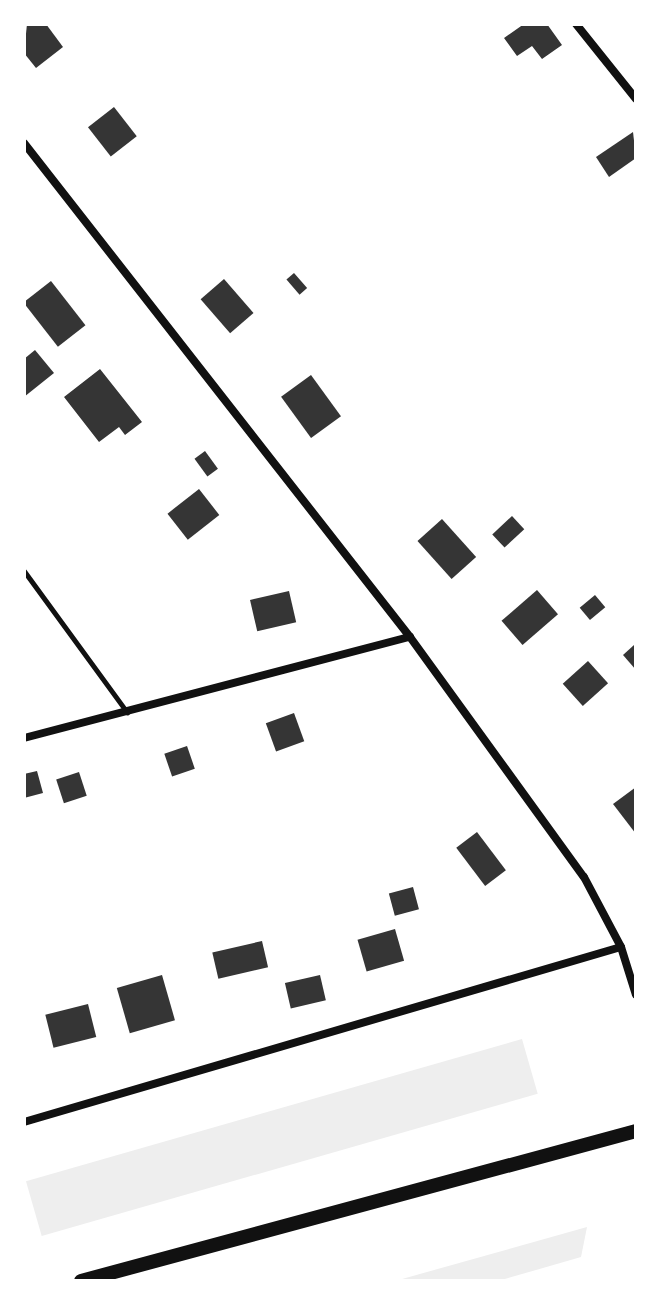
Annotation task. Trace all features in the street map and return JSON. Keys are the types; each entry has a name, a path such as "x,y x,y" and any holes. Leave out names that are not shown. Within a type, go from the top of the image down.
{"main road":[{"path":"81,1281 636,1131"}],"street":[{"path":"576,24 636,99"},
{"path":"24,143 410,637 584,877 621,947 636,995"},
{"path":"24,738 410,637"},
{"path":"24,1122 621,947"}],"lane":[{"path":"24,571 127,712"}],"shaded area":[{"path":"522,1039 538,1094 42,1236 26,1181"},
{"path":"587,1227 581,1257 498,1281 395,1281"}],"building":[{"path":"27,24 46,24 63,47 36,68 24,53"},
{"path":"524,24 547,24 562,45 542,59 532,46 517,56 504,38"},
{"path":"114,107 137,136 111,156 88,127"},
{"path":"633,132 636,158 609,177 596,157"},
{"path":"294,273 307,288 300,295 286,280"},
{"path":"224,279 254,313 230,333 201,299"},
{"path":"51,281 85,325 58,347 24,303"},
{"path":"35,350 54,373 24,397 24,359"},
{"path":"100,369 142,422 125,435 119,427 99,442 64,397"},
{"path":"311,375 341,416 311,438 281,397"},
{"path":"205,451 218,469 207,476 194,459"},
{"path":"199,489 219,515 188,540 167,514"},
{"path":"512,516 524,529 505,548 492,534"},
{"path":"442,519 476,557 452,579 417,541"},
{"path":"537,590 558,614 523,645 502,621"},
{"path":"289,591 296,622 257,631 250,600"},
{"path":"595,595 605,607 590,620 580,608"},
{"path":"634,645 636,648 636,670 623,655"},
{"path":"588,661 608,683 583,706 563,684"},
{"path":"294,713 304,741 276,751 266,723"},
{"path":"187,746 195,769 172,777 164,754"},
{"path":"37,771 43,793 24,798 24,774"},
{"path":"79,772 87,796 64,803 56,779"},
{"path":"636,787 636,834 613,804"},
{"path":"477,832 506,870 485,886 456,848"},
{"path":"413,887 419,909 395,916 389,893"},
{"path":"395,929 404,961 367,971 358,940"},
{"path":"262,941 268,967 218,979 212,952"},
{"path":"162,975 175,1020 130,1033 117,988"},
{"path":"320,975 326,1000 291,1008 285,983"},
{"path":"88,1004 96,1037 54,1048 45,1015"}]}
